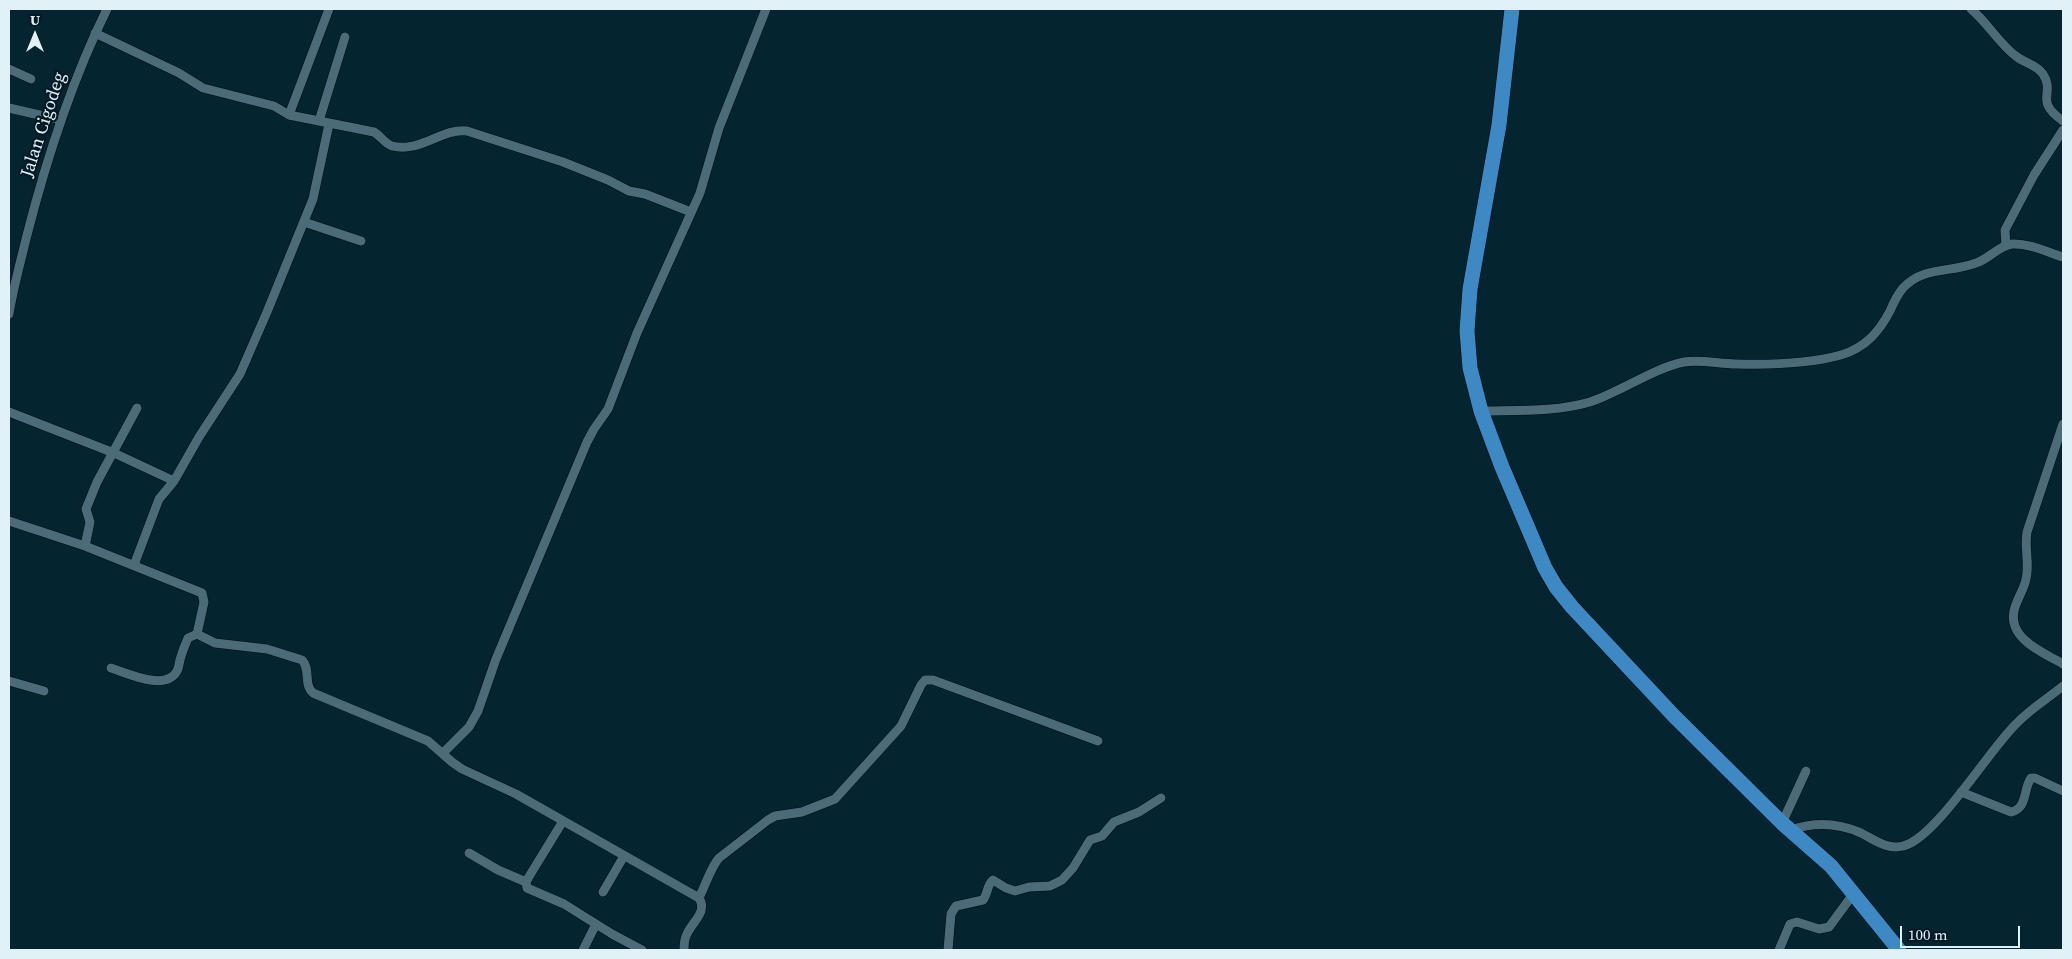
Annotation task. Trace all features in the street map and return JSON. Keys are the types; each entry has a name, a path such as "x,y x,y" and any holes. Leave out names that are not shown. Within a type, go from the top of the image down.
{"main road":[{"path":"1512,9 1499,125 1468,311 1469,358 1481,411 1534,544 1556,587 1590,626 1674,716 1786,827 1831,866 1854,893 1892,947"}],"street":[{"name":"Jalan Cigodeg","path":"9,314 36,198 61,120 81,64 107,9"},
{"path":"289,115 329,9"},
{"path":"442,753 468,727 478,711 496,659 587,442 608,409 637,333 700,193 710,155 726,109 766,9"},
{"path":"1971,9 2008,50 2042,72 2046,83 2047,106 2063,121"},
{"path":"95,33 179,73 203,88 274,106 289,115 374,132 387,143 397,146 422,144 455,130 467,131 563,162 608,180 629,191 646,194 691,212"},
{"path":"319,121 344,37"},
{"path":"9,69 31,79"},
{"path":"9,108 61,120"},
{"path":"134,565 159,499 174,481 199,437 240,374 286,270 319,178 329,124"},
{"path":"2006,246 2005,230 2034,175 2063,130"},
{"path":"304,222 361,241"},
{"path":"1481,411 1550,408 1589,402 1685,362 1777,364 1820,360 1843,354 1862,346 1874,337 1903,288 1917,278 1940,269 1959,268 1975,264 1985,260 2006,246 2027,245 2063,257"},
{"path":"85,546 90,522 86,509 97,482 137,408"},
{"path":"9,412 114,453 174,481"},
{"path":"2063,424 2027,532 2026,581 2016,604 2013,619 2018,632 2026,642 2063,664"},
{"path":"9,521 85,546 202,593 204,602 197,634"},
{"path":"197,634 215,643 267,649 302,660 306,663 308,686 313,693 434,744 442,753 462,768 562,820 699,898 701,912 686,934 684,950"},
{"path":"111,668 143,680 163,681 172,677 177,671 188,638 197,634"},
{"path":"699,898 709,880 714,863 768,820 775,816 802,812 835,799 901,726 922,682 925,680 933,680 1098,741"},
{"path":"9,681 44,691"},
{"path":"1806,771 1786,827 1811,824 1834,825 1861,833 1884,845 1903,846 1923,836 1961,792 2000,740 2016,723 2063,686"},
{"path":"1961,792 2011,812 2021,806 2031,778 2035,778 2063,791"},
{"path":"948,950 951,914 956,906 983,900 991,881 1015,890 1029,887 1044,888 1056,884 1073,868 1090,840 1102,836 1114,822 1139,812 1160,798"},
{"path":"562,820 526,882 526,886 529,890 564,904 626,946 642,950"},
{"path":"468,853 498,870 526,882"},
{"path":"603,892 624,856"},
{"path":"1779,950 1790,924 1797,922 1818,929 1829,927 1854,893"},
{"path":"583,950 596,924"}]}
